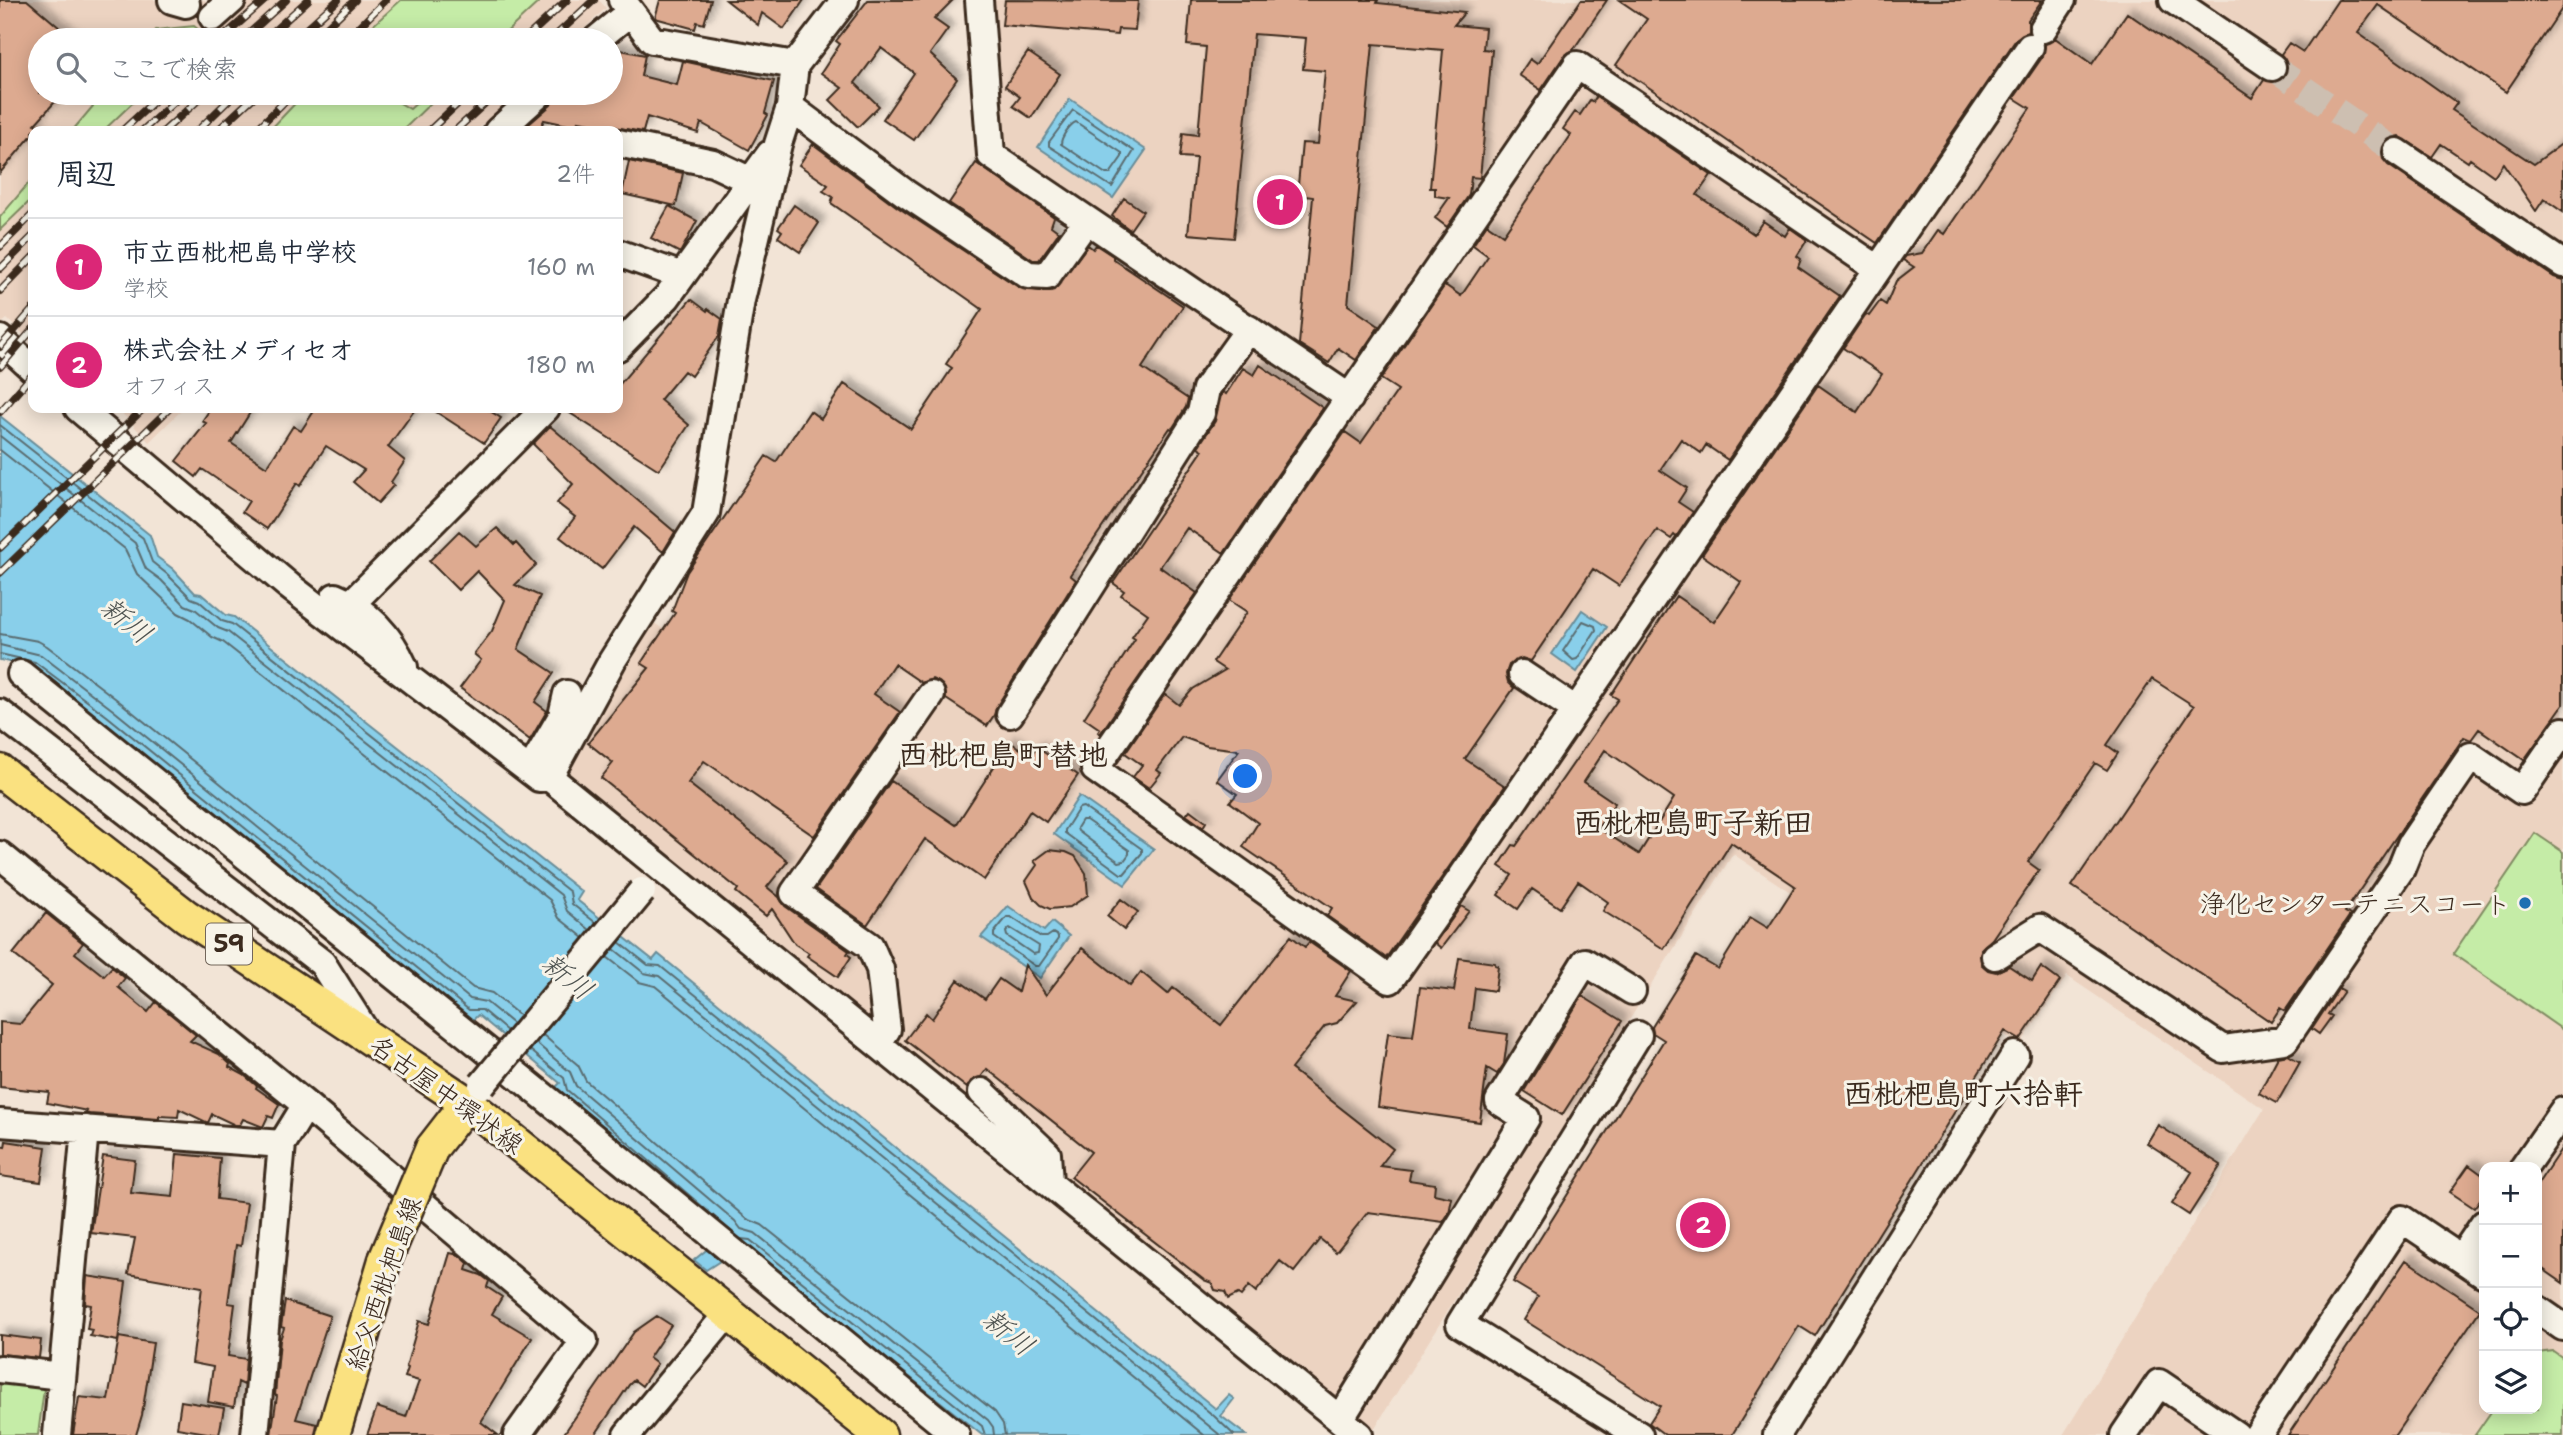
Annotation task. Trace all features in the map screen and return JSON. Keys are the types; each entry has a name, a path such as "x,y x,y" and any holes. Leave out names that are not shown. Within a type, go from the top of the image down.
{"main road":[{"name":"名古屋中環状線","path":"0,771 186,916 370,1038 475,1094 729,1312 880,1435"},
{"name":"給父西枇杷島線","path":"333,1435 385,1260 432,1148 475,1094"}],"street":[{"path":"540,774 706,513 741,300 778,144 790,107 795,65 845,0"},
{"path":"979,0 992,155 1350,398"},
{"path":"1878,269 1577,65 1095,769 1390,980 1576,710 1878,269 2062,0"},
{"path":"2173,0 2272,67"},
{"path":"607,28 626,6 652,40 795,65"},
{"path":"504,126 527,105"},
{"path":"790,107 905,193 1028,275 1047,276 1087,220"},
{"path":"623,342 667,297 778,144"},
{"path":"623,145 713,163 751,181"},
{"path":"2397,152 2563,264"},
{"path":"623,255 682,276"},
{"path":"1010,714 1202,413 1206,389 1249,329"},
{"path":"0,339 28,364"},
{"path":"84,413 289,586 660,867 1350,1427 1526,1118 1499,1101 1585,962 1632,991"},
{"path":"352,603 541,413"},
{"path":"289,586 306,587 352,603 375,623 399,655 409,678"},
{"path":"21,674 956,1435"},
{"path":"1522,674 1576,710"},
{"path":"540,774 562,716 567,694"},
{"path":"877,1043 887,1029 880,970 870,946 794,894 931,695"},
{"path":"0,713 322,963 370,1038"},
{"path":"1995,956 2040,928 2222,1049 2285,1040 2401,869 2412,844 2471,756 2522,791 2563,731"},
{"path":"4,865 306,1105 584,1341 517,1435"},
{"path":"475,1094 660,867"},
{"path":"1638,1035 1460,1324 1639,1435"},
{"path":"1777,1435 2015,1055"},
{"path":"982,1092 1047,1154 1049,1182"},
{"path":"256,1435 282,1144 306,1105"},
{"path":"2527,1162 2563,1111"},
{"path":"0,1123 282,1144"},
{"path":"57,1435 85,1129"},
{"path":"2258,1435 2402,1219 2479,1271"},
{"path":"2461,1258 2483,1225"},
{"path":"627,1435 729,1312"},
{"path":"0,1369 62,1376"},
{"path":"2124,1435 2159,1382 2236,1435"}],"shaded area":[{"path":"0,0 205,0 210,9 242,0 599,0 606,8 585,28 28,28 28,105 504,105 481,126 28,126 28,338 7,319 2,323"},
{"path":"992,0 2563,0 2563,1435 2063,1435 2264,1109 2067,976 2020,1045 1733,854 1374,1429 898,1048 567,771 606,688 650,620 741,683 820,714 1128,265 1250,350 1268,326 1004,144"},
{"path":"122,413 179,413 149,442"}],"green space":[{"path":"401,0 541,0 511,28 370,28"},
{"path":"94,105 130,105 108,126 76,126"},
{"path":"294,105 403,105 410,109 414,105 429,105 407,126 274,126"},
{"path":"28,184 28,203 0,230 0,217"},
{"name":"浄化センターテニスコート","path":"2535,833 2563,852 2563,1030 2453,954"},
{"path":"2553,1351 2563,1358 2563,1435 2475,1435 2490,1414 2542,1414 2542,1352"},
{"path":"0,1378 34,1382 44,1389 38,1435 0,1435"}],"water":[{"path":"1070,99 1146,150 1113,198 1038,147"},
{"name":"新川","path":"0,416 150,535 157,557 173,569 195,593 201,594 226,615 234,617 582,892 577,900 653,960 658,954 1216,1409 1229,1395 1234,1399 1221,1416 1246,1435 982,1435 745,1245 706,1270 694,1260 726,1234 555,1088 560,1083 478,1015 472,1021 103,722 31,667 0,660"},
{"path":"1582,610 1607,627 1577,672 1552,654"},
{"path":"1079,796 1154,849 1125,885 1054,834"},
{"path":"1008,906 1044,931 1052,922 1069,936 1040,978 981,937"}],"building":[{"path":"0,0 27,0 60,28 28,28 28,105 52,105 35,124 37,126 28,126 28,140 0,173"},
{"path":"660,0 711,0 704,24 697,22 695,29 655,18"},
{"path":"726,0 804,0 784,29 762,13 758,25"},
{"path":"868,0 953,0 934,19 948,29 930,54 957,79 914,140 883,119 914,73 881,48 855,83 879,106 858,127 830,100 842,88 821,73 840,44 836,41"},
{"path":"1005,0 1138,1 1135,30 1118,29 1117,35 1002,25"},
{"path":"1191,0 1378,0 1377,3 1465,12 1454,25 1485,28 1483,49 1492,50 1480,178 1471,177 1469,195 1447,227 1435,218 1449,198 1435,196 1435,188 1430,188 1443,50 1373,44 1348,305 1379,326 1356,360 1338,348 1329,363 1299,344 1313,197 1297,195 1302,143 1318,144 1325,71 1303,69 1306,38 1254,34 1234,238 1188,234 1196,158 1180,157 1183,133 1198,135 1206,47 1187,45"},
{"path":"1581,0 1607,0 1573,50 1564,56 1541,90 1519,75 1530,59 1537,64"},
{"path":"1619,0 2042,0 2028,20 2028,32 2017,38 1877,243 1616,65 1647,19"},
{"path":"2338,0 2563,0 2563,7 2506,92 2378,5 2358,33 2457,103 2452,110 2534,164 2563,143 2563,212 2544,199 2536,211 2503,163 2494,176 2470,159 2468,162 2441,144 2432,157 2399,136 2390,138 2381,152 2388,165 2554,277 2563,280 2563,705 2524,760 2479,729 2471,740 2464,737 2345,912 2350,915 2285,1011 2280,1008 2271,1022 2072,886 2194,706 2152,679 2107,745 2118,753 2107,770 2095,763 2028,862 2039,870 1992,939 1981,949 1981,964 1988,970 1996,972 2009,966 2032,981 2041,967 2060,981 2020,1040 2005,1031 1815,1336 1799,1326 1732,1435 1665,1435 1649,1423 1660,1406 1524,1320 1538,1297 1513,1282 1664,1040 1653,1033 1652,1027 1696,956 1718,969 1750,917 1768,928 1795,886 1731,843 1664,949 1603,911 1608,902 1578,881 1560,908 1532,889 1518,909 1498,895 1512,875 1499,866 1513,845 1516,846 1618,699 1611,695 1676,596 1714,622 1741,582 1702,555 1818,385 1857,412 1882,374 1843,348 1866,314 1869,316 1880,301 1886,305 1896,281 1914,267 1903,260 1906,256 1922,253 1938,230 1944,234 2030,108 2014,98 2043,56 2045,44 2055,38 2092,64 2127,13 2252,98 2264,80 2278,81 2285,76 2288,67 2281,54 2289,43 2303,52","holes":["1605,750 1674,798 1639,854 1598,828 1615,803 1584,782"]},
{"path":"623,50 645,55 641,76 677,85 683,61 774,81 765,113 768,115 749,150 701,123 698,133 647,117 643,132 623,129 623,126 578,121 577,126 544,120 541,126 527,126 551,105 623,105"},
{"path":"1028,52 1060,74 1031,118 1013,106 1020,97 1005,86"},
{"path":"1596,97 1711,175 1697,195 1754,234 1763,221 1785,236 1790,228 1807,240 1797,256 1801,259 1798,267 1840,296 1728,460 1706,445 1701,453 1681,439 1660,470 1687,488 1678,502 1693,512 1676,537 1674,535 1671,539 1657,530 1619,586 1593,569 1531,661 1522,658 1509,665 1506,674 1508,682 1514,688 1465,759 1505,786 1386,958 1327,916 1332,908 1243,847 1258,823 1230,802 1237,794 1217,780 1239,750 1207,746 1182,737 1157,770 1161,773 1149,788 1133,777 1142,765 1125,753 1165,694 1179,705 1193,689 1225,670 1213,662 1247,612 1229,600 1345,432 1361,443 1398,390 1381,379 1445,285 1461,296 1488,256 1473,245 1487,224 1503,235 1571,135 1563,129 1575,112 1580,115 1590,100 1593,102"},
{"path":"813,144 896,206 1020,288 1046,292 1054,290 1088,245 1093,249 1096,245 1113,256 1113,259 1183,306 1142,368 1188,399 1172,429 1170,428 1070,575 1076,580 987,726 946,699 945,689 939,682 932,679 922,683 894,664 874,694 900,712 814,836 704,761 688,783 788,861 767,887 785,906 849,951 847,954 851,957 838,977 807,956 809,953 795,944 772,909 766,916 736,892 738,889 601,778 613,763 588,743 649,668 641,663 675,613 672,611 687,572 766,456 776,462 810,411 821,419 844,384 911,429 952,368 946,364 982,309 831,203 833,197 823,191 828,185 799,165"},
{"path":"629,161 683,173 676,206 623,194"},
{"path":"976,163 1054,217 1051,226 1059,232 1039,260 1033,260 949,203"},
{"path":"1124,198 1143,211 1130,230 1112,216"},
{"path":"794,205 819,223 800,252 778,237 782,231 778,228"},
{"path":"669,206 697,221 680,253 651,238"},
{"path":"691,299 722,319 719,336 691,376 684,371 660,400 689,425 659,470 570,413 623,413 623,380"},
{"path":"1260,365 1323,408 1224,553 1187,528 1160,567 1197,593 1100,734 1100,729 1084,718 1148,614 1121,595 1124,591 1113,583 1203,450 1198,447 1215,421 1223,392 1226,394 1243,368 1254,375"},
{"path":"208,413 250,413 231,443 267,467 293,426 301,431 313,413 412,413 388,447 405,461 391,482 394,485 378,503 353,482 364,470 326,446 300,486 297,483 267,529 242,512 249,501 202,469 196,477 176,461 206,423 202,421"},
{"path":"438,413 493,413 501,418 484,443"},
{"path":"550,426 675,532 663,552 634,527 602,569 560,537 575,517 557,503 573,484 533,444"},
{"path":"497,528 514,545 516,543 536,565 515,585 540,596 518,649 554,673 535,702 547,711 530,740 460,688 481,660 474,654 492,631 505,600 477,571 458,590 429,561 459,531 476,546"},
{"path":"1010,742 1031,756 1036,747 1078,775 1046,822 1030,811 984,880 925,839 867,925 816,889 891,781 956,825"},
{"path":"1190,810 1206,822 1203,827 1186,815"},
{"path":"1049,850 1075,856 1086,873 1088,895 1070,907 1050,909 1041,905 1033,897 1026,881 1037,865 1034,861"},
{"path":"1121,899 1138,912 1124,930 1107,916"},
{"path":"1461,906 1469,911 1441,948 1435,943"},
{"path":"46,913 83,943 75,953 104,976 112,967 125,978 118,987 148,1012 156,1002 196,1035 190,1041 219,1054 230,1064 229,1067 244,1075 256,1088 279,1104 273,1118 268,1116 263,1127 243,1119 240,1125 235,1125 212,1114 208,1123 179,1109 178,1117 159,1116 159,1119 89,1114 87,1111 47,1103 49,1092 0,1087 0,1022 20,1024 52,985 13,954"},
{"path":"1291,936 1305,947 1309,942 1351,971 1335,996 1357,1001 1337,1023 1325,1026 1291,1069 1393,1149 1380,1166 1411,1170 1409,1180 1435,1184 1434,1194 1452,1198 1449,1213 1443,1222 1368,1212 1336,1252 1320,1239 1294,1272 1280,1261 1256,1292 1249,1286 1241,1296 1238,1294 1228,1299 1225,1292 1215,1290 1212,1283 1204,1280 1071,1177 1091,1152 987,1069 981,1077 971,1081 967,1088 905,1040 926,1013 932,1019 958,980 985,999 999,979 1018,992 1025,965 1046,995 1082,948 1130,986 1141,972 1168,994 1173,988 1221,1025"},
{"path":"1459,958 1495,963 1498,966 1495,991 1475,988 1470,1029 1508,1034 1504,1064 1497,1074 1487,1068 1480,1122 1378,1107 1388,1033 1413,1036 1420,987 1454,991"},
{"path":"2339,988 2344,991 2328,1014 2332,1016 2319,1034 2312,1029"},
{"path":"1582,996 1622,1021 1562,1115 1524,1091"},
{"path":"2288,1055 2300,1062 2277,1103 2259,1093 2278,1057"},
{"path":"2158,1125 2221,1165 2189,1215 2172,1204 2192,1172 2147,1143"},
{"path":"6,1141 46,1147 41,1182 0,1176 0,1146 5,1147"},
{"path":"2563,1146 2563,1283 2542,1268 2542,1178"},
{"path":"177,1154 220,1158 217,1199 247,1203 241,1246 236,1245 228,1303 235,1304 228,1356 246,1359 244,1385 238,1382 234,1407 208,1402 213,1367 192,1363 202,1287 128,1274 135,1238 91,1233 103,1156 135,1160 131,1193 173,1197"},
{"path":"2469,1165 2479,1172 2479,1201 2474,1208 2450,1192"},
{"path":"450,1253 459,1255 468,1263 466,1270 489,1281 487,1287 502,1297 492,1314 532,1338 481,1422 498,1435 367,1435 377,1407 406,1417 419,1381 405,1377 406,1367 419,1321 429,1324"},
{"path":"2406,1260 2479,1309 2395,1435 2288,1435"},
{"path":"87,1276 126,1282 118,1341 90,1336 92,1330 87,1329 91,1305 85,1304"},
{"path":"285,1301 330,1316 296,1419 317,1424 315,1435 271,1435"},
{"path":"657,1316 671,1325 649,1358 657,1364 642,1386 634,1380 629,1385 595,1435 563,1435 634,1332"},
{"path":"0,1335 41,1340 39,1358 0,1354"},
{"path":"119,1337 153,1343 142,1415 136,1435 73,1435 79,1397 108,1400"},
{"path":"181,1401 224,1408 219,1435 177,1428"}],"tunnel":[{"path":"2272,67 2397,152"}],"railway":[{"path":"234,28 265,0"},
{"path":"255,28 286,0"},
{"path":"277,28 308,0"},
{"path":"307,28 338,0"},
{"path":"326,28 355,0"},
{"path":"358,28 386,0"},
{"path":"537,28 567,0"},
{"path":"564,28 594,0"},
{"path":"127,126 150,105"},
{"path":"148,126 171,105"},
{"path":"170,126 193,105"},
{"path":"202,126 224,105"},
{"path":"222,126 245,105"},
{"path":"260,126 281,105"},
{"path":"434,126 456,105"},
{"path":"460,126 483,105"},
{"path":"0,247 28,219"},
{"path":"0,269 28,241"},
{"path":"0,291 28,262"},
{"path":"0,347 28,315"},
{"path":"0,367 28,335"},
{"path":"0,412 28,380"},
{"path":"0,548 139,413"},
{"path":"0,573 165,413"}],"place":[{"name":"市立西枇杷島中学校","path":"1280,202"},
{"name":"浄化センターテニスコート","path":"2525,903"},
{"name":"株式会社メディセオ","path":"1703,1225"}],"district":[{"name":"西枇杷島町替地","path":"1003,754"},
{"name":"西枇杷島町子新田","path":"1693,822"},
{"name":"西枇杷島町六拾軒","path":"1963,1093"}]}
